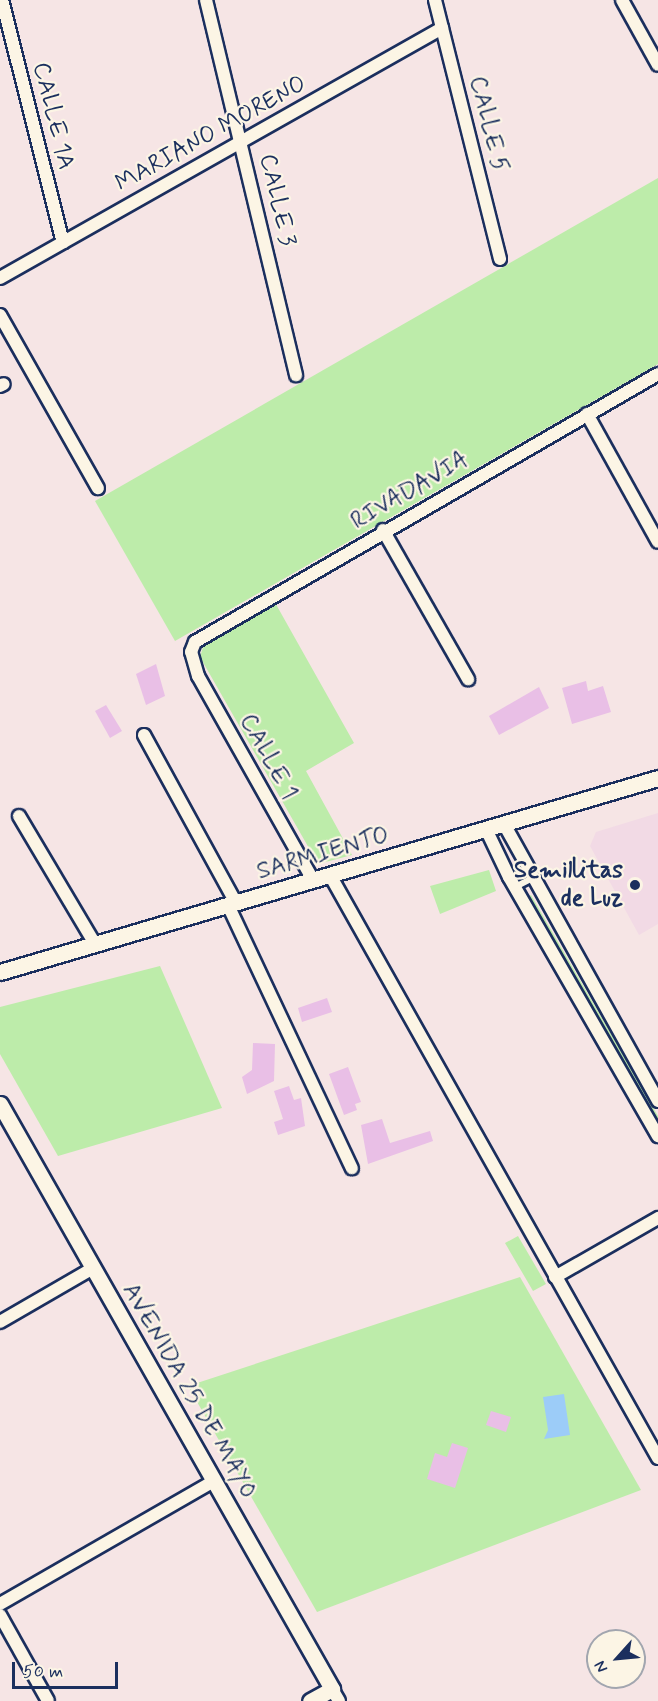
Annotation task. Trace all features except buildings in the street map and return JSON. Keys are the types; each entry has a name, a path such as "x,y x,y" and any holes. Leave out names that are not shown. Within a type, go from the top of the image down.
{"street":[{"name":"CALLE 1A","path":"2,0 63,242"},
{"name":"CALLE 3","path":"206,0 242,140 296,375"},
{"name":"CALLE 5","path":"435,0 500,259"},
{"path":"622,0 658,65"},
{"name":"MARIANO MORENO","path":"0,278 442,28"},
{"path":"0,315 98,488"},
{"name":"RIVADAVIA","path":"191,652 204,635 383,530 658,374"},
{"path":"587,414 658,542"},
{"path":"383,530 468,679"},
{"name":"CALLE 1","path":"191,652 198,676 313,880"},
{"path":"144,735 232,904 351,1168"},
{"name":"SARMIENTO","path":"0,972 658,778"},
{"path":"18,816 95,944"},
{"path":"504,824 531,879 658,1101"},
{"path":"486,829 515,887 658,1136"},
{"path":"330,875 658,1458"},
{"name":"AVENIDA 25 DE MAYO","path":"0,1104 335,1695"},
{"path":"555,1277 658,1218"},
{"path":"0,1322 93,1268"},
{"path":"0,1604 214,1481"},
{"path":"0,1615 48,1701"},
{"path":"310,1701 335,1695"}],"lane":[{"path":"515,887 531,879"}],"shaded area":[{"name":"Semillitas de Luz","path":"658,813 658,924 639,935 590,846 596,832"}],"green space":[{"path":"658,178 658,364 175,641 95,501"},
{"path":"273,599 354,743 306,771 352,855 318,864 200,657 206,637"},
{"path":"489,870 496,891 440,914 430,886"},
{"path":"531,895 658,1116 658,1123 529,896"},
{"path":"160,966 222,1108 58,1156 0,1054 0,1007"},
{"path":"518,1236 546,1284 533,1291 505,1243"},
{"path":"520,1277 641,1490 317,1612 188,1386"}],"water":[{"path":"564,1394 570,1435 544,1439 548,1430 543,1397"}],"place":[{"name":"Semillitas de Luz","path":"635,885"}]}
